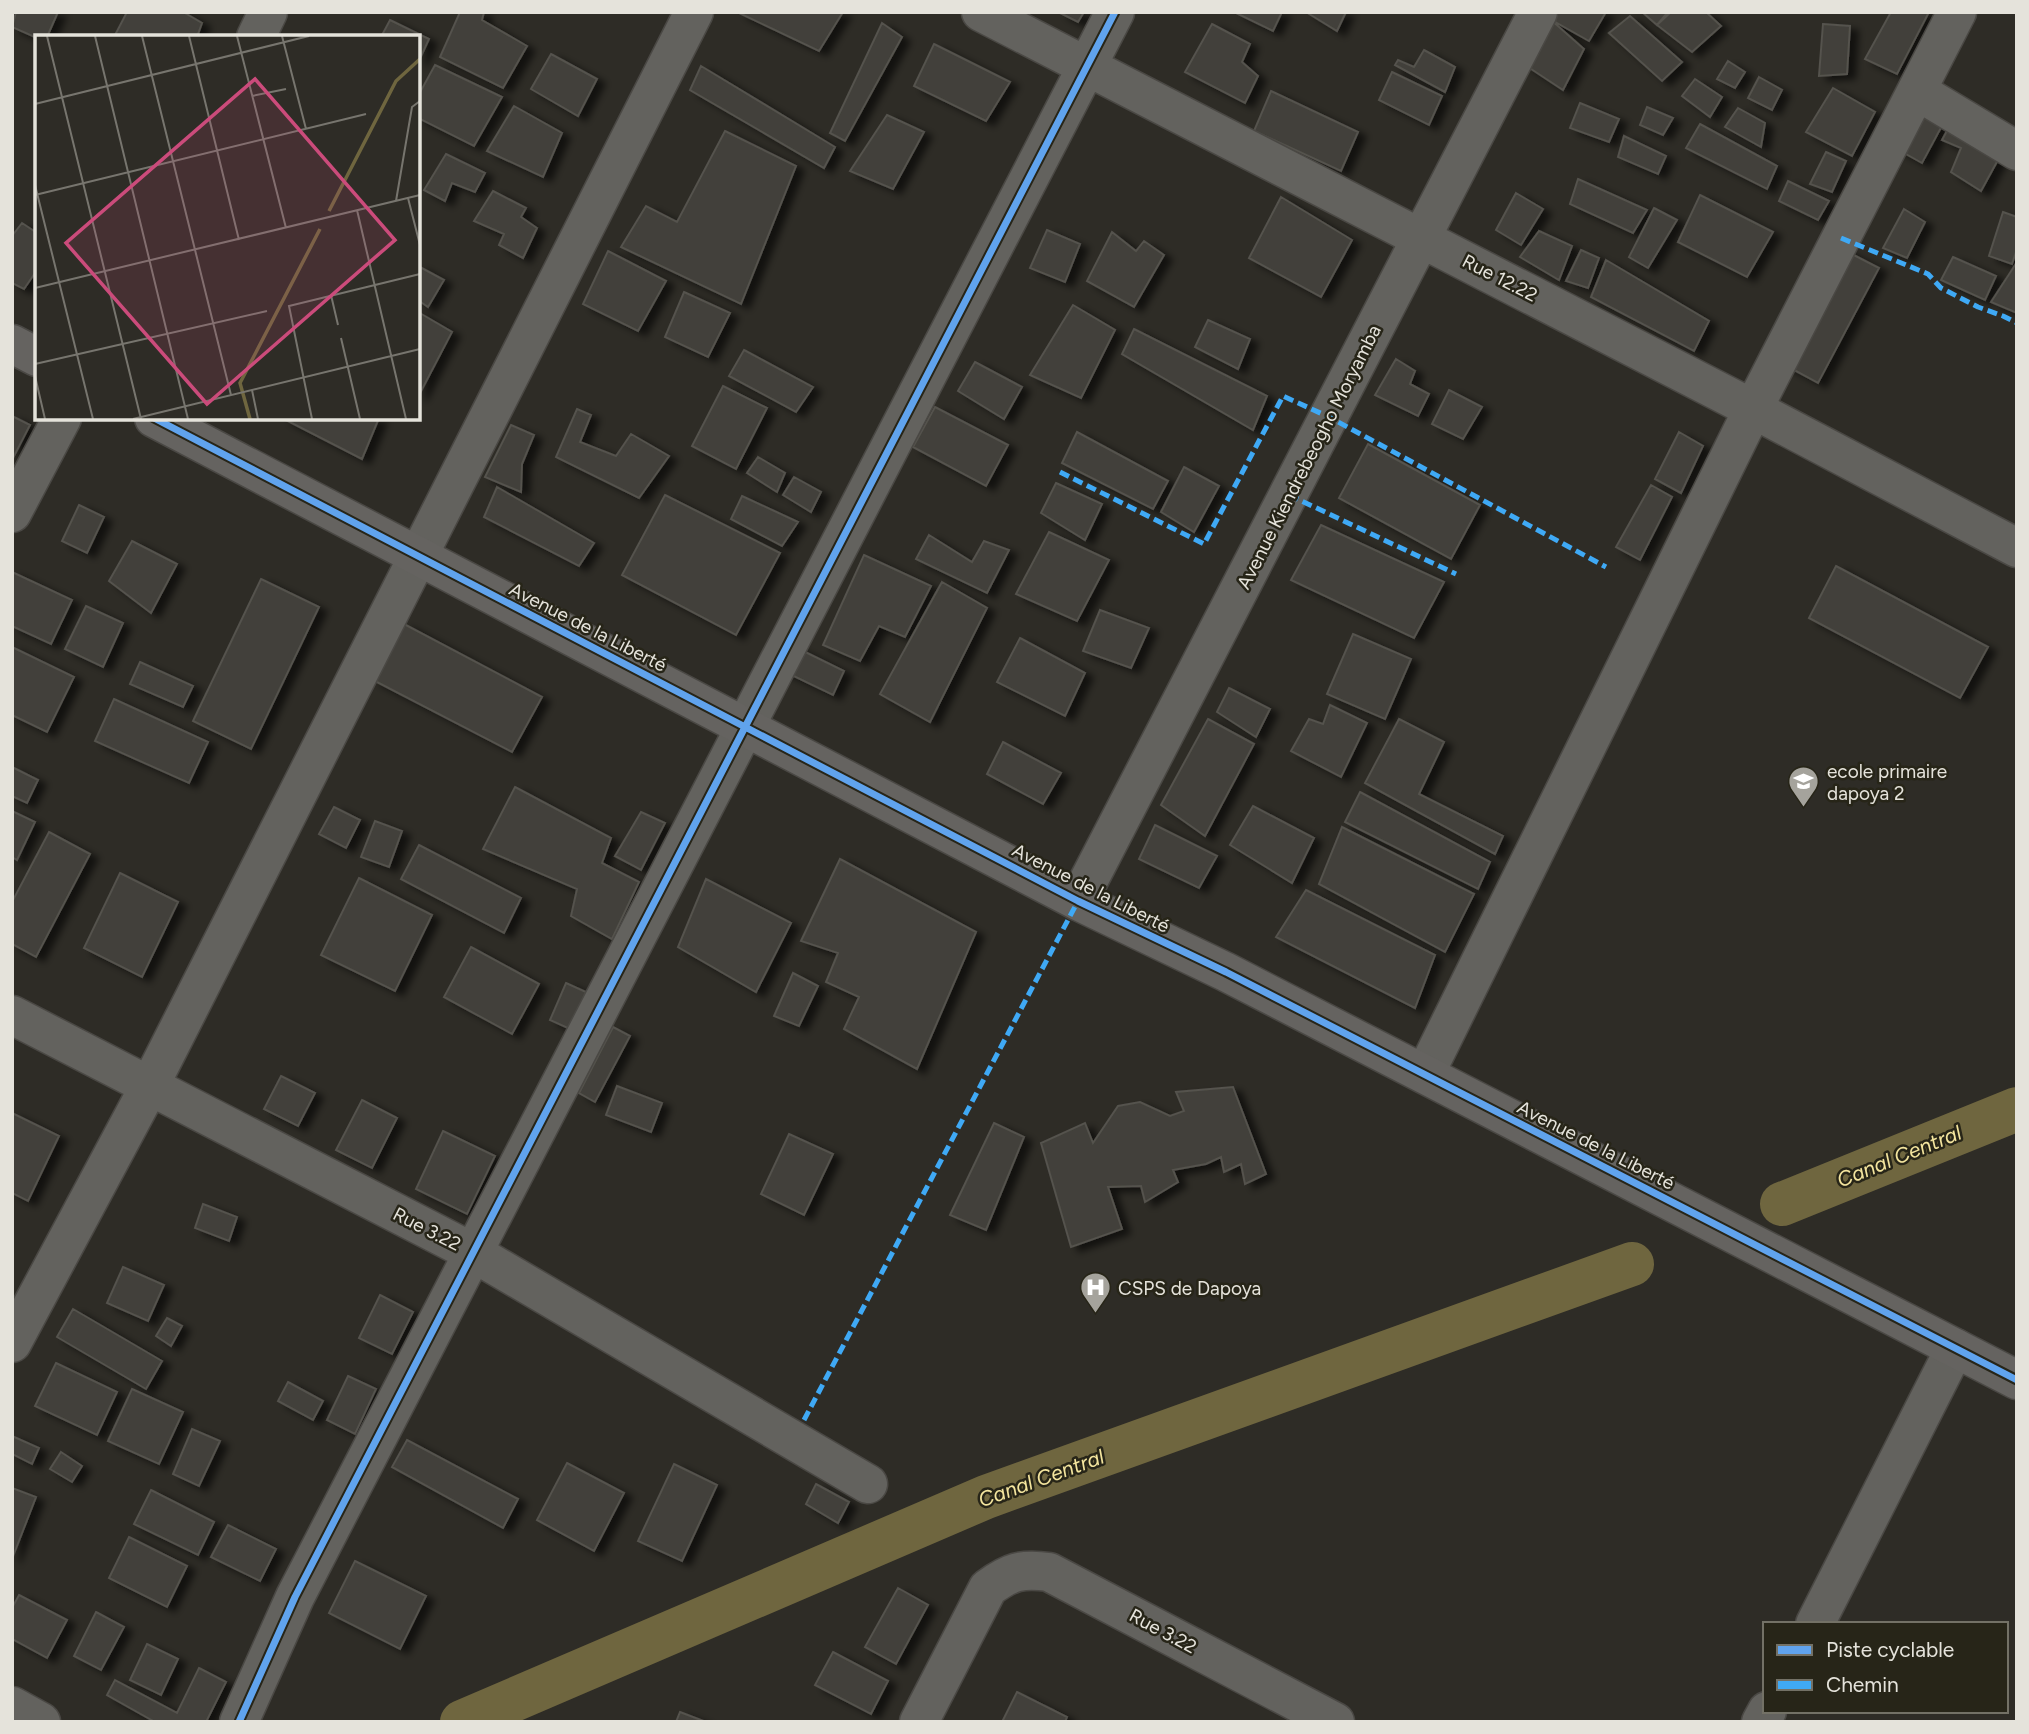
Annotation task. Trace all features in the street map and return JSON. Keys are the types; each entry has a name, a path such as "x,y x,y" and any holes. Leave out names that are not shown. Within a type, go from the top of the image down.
{"main road":[{"path":"12,344 35,356"},
{"name":"Avenue de la Liberté","path":"158,420 1078,901 1226,972 2017,1380"}],"street":[{"path":"257,35 268,12"},
{"path":"12,1343 149,1087 694,12"},
{"name":"Rue 12.22","path":"981,12 1753,408 2017,548"},
{"path":"239,1722 295,1597 1115,12"},
{"name":"Avenue Kiendrebeogho Moryamba","path":"1078,901 1538,12"},
{"path":"1425,1074 1753,408 1957,12"},
{"path":"1917,91 2017,151"},
{"path":"12,513 61,420"},
{"name":"Rue 3.22","path":"12,1015 472,1252 868,1484"},
{"path":"1816,1622 1955,1349"},
{"name":"Rue 3.22","path":"919,1722 988,1588 1005,1575 1027,1569 1049,1572 1335,1722"},
{"path":"12,1706 41,1722"}],"building":[{"path":"16,12 58,12 48,35 35,37 12,27"},
{"path":"127,12 183,12 202,23 198,35 115,35"},
{"path":"460,12 484,12 482,20 527,46 503,88 440,57"},
{"path":"737,12 843,12 819,51"},
{"path":"1058,12 1084,12 1078,22"},
{"path":"1234,12 1282,12 1273,31"},
{"path":"1306,12 1346,12 1337,31"},
{"path":"1553,12 1606,12 1589,41 1550,19"},
{"path":"1642,12 1668,12 1657,25"},
{"path":"1671,12 1706,12 1721,26 1692,52 1657,25"},
{"path":"1891,12 1929,12 1897,74 1865,59"},
{"path":"1630,16 1682,62 1662,81 1609,33"},
{"path":"1550,19 1584,49 1563,90 1525,65"},
{"path":"390,20 429,39 420,59 420,35 382,35"},
{"path":"882,23 902,37 845,141 830,133"},
{"path":"1212,24 1250,44 1242,62 1258,76 1245,103 1185,72"},
{"path":"1823,24 1850,26 1847,74 1819,76"},
{"path":"934,44 1010,82 986,121 914,86"},
{"path":"1424,50 1455,67 1445,92 1395,65 1398,60 1414,67"},
{"path":"551,54 597,79 578,116 531,89"},
{"path":"1728,61 1745,72 1735,88 1717,79"},
{"path":"435,65 502,97 474,146 420,119 420,92"},
{"path":"701,66 835,147 824,168 690,90"},
{"path":"1392,72 1442,96 1429,125 1379,100"},
{"path":"1759,77 1782,90 1772,110 1748,98"},
{"path":"1695,79 1722,97 1710,117 1682,96"},
{"path":"1833,88 1875,112 1852,156 1806,132"},
{"path":"1271,91 1358,132 1341,171 1254,131"},
{"path":"1580,103 1619,119 1609,142 1570,128"},
{"path":"1921,104 1944,122 1922,163 1897,149"},
{"path":"514,106 562,133 543,177 487,151"},
{"path":"1647,107 1673,118 1663,135 1640,125"},
{"path":"1738,108 1765,123 1761,147 1725,127"},
{"path":"887,115 924,132 893,189 850,171"},
{"path":"1955,116 2005,147 1981,191 1951,172 1961,148 1942,140"},
{"path":"1700,124 1777,166 1767,189 1686,148"},
{"path":"725,131 796,166 741,304 621,247 646,206 677,222"},
{"path":"1624,136 1666,156 1658,174 1618,157"},
{"path":"1826,152 1846,161 1832,192 1810,184"},
{"path":"446,154 485,173 475,192 452,183 445,201 424,190"},
{"path":"1578,179 1647,210 1633,233 1570,204"},
{"path":"1788,181 1829,201 1818,220 1779,201"},
{"path":"493,191 526,208 521,217 537,228 523,258 499,245 504,234 474,221"},
{"path":"1516,193 1543,209 1521,245 1496,230"},
{"path":"1700,195 1773,232 1747,277 1678,242"},
{"path":"1281,197 1352,240 1321,297 1249,258"},
{"path":"1654,208 1677,220 1648,268 1629,257"},
{"path":"1904,209 1925,222 1907,258 1883,248"},
{"path":"2003,212 2017,217 2017,249 2012,264 1989,256"},
{"path":"22,223 35,232 35,273 24,289 12,283 12,236"},
{"path":"1047,230 1080,244 1065,282 1030,268"},
{"path":"1539,231 1572,246 1559,280 1520,257"},
{"path":"1112,232 1136,251 1144,241 1164,255 1134,307 1087,281"},
{"path":"1581,250 1599,258 1588,288 1566,281"},
{"path":"1844,250 1879,268 1818,383 1783,364"},
{"path":"608,251 666,281 638,331 583,304"},
{"path":"1953,257 1996,276 1985,300 1941,280"},
{"path":"1606,260 1709,321 1694,351 1591,297"},
{"path":"2017,262 2017,313 1991,302"},
{"path":"420,267 444,280 428,307 420,301"},
{"path":"684,292 730,313 708,357 665,337"},
{"path":"1073,305 1115,330 1081,398 1030,375"},
{"path":"420,313 452,332 420,393"},
{"path":"1208,320 1250,339 1238,369 1195,347"},
{"path":"1134,329 1267,396 1253,430 1122,354"},
{"path":"744,350 813,387 796,412 729,376"},
{"path":"1396,359 1415,371 1410,384 1429,394 1418,416 1375,395"},
{"path":"975,362 1022,387 1004,419 958,391"},
{"path":"723,386 767,408 736,469 692,446"},
{"path":"1449,390 1482,407 1463,439 1432,424"},
{"path":"935,407 1008,445 986,486 913,447"},
{"path":"577,409 591,415 580,442 616,456 631,434 669,456 639,498 556,457"},
{"path":"12,416 30,425 12,460"},
{"path":"286,420 378,420 362,459"},
{"path":"511,425 534,435 522,464 521,492 485,477"},
{"path":"1077,432 1168,481 1153,509 1062,463"},
{"path":"1679,432 1703,446 1681,493 1655,479"},
{"path":"1368,444 1480,505 1451,559 1339,498"},
{"path":"758,457 785,473 777,492 747,473"},
{"path":"1184,467 1219,486 1194,532 1161,512"},
{"path":"794,477 821,492 811,512 783,495"},
{"path":"1056,483 1102,504 1085,540 1041,513"},
{"path":"1651,485 1672,497 1640,560 1616,547"},
{"path":"497,487 594,543 579,566 484,517"},
{"path":"665,495 780,553 736,635 622,575"},
{"path":"742,496 798,522 782,546 731,519"},
{"path":"79,505 104,517 87,553 62,541"},
{"path":"1321,525 1444,582 1414,638 1291,580"},
{"path":"1049,532 1109,560 1077,621 1016,594"},
{"path":"929,535 972,562 984,541 1009,550 987,593 916,559"},
{"path":"132,541 177,564 151,613 109,581"},
{"path":"864,555 931,586 905,637 879,626 860,661 823,645"},
{"path":"1836,566 1988,647 1960,698 1809,618"},
{"path":"12,572 72,600 51,644 12,626"},
{"path":"261,579 319,607 251,749 193,721"},
{"path":"942,582 987,608 930,722 880,694"},
{"path":"86,606 123,623 103,667 65,649"},
{"path":"1100,610 1149,628 1131,668 1083,651"},
{"path":"404,624 542,697 512,752 373,680"},
{"path":"1353,634 1411,659 1385,719 1327,694"},
{"path":"1020,638 1085,673 1065,716 997,682"},
{"path":"789,644 844,671 833,695 777,668"},
{"path":"12,647 74,677 47,732 12,715"},
{"path":"140,662 193,686 183,707 130,684"},
{"path":"1229,688 1270,709 1256,737 1217,712"},
{"path":"114,699 208,742 189,783 95,741"},
{"path":"1330,705 1367,723 1341,777 1291,751 1309,719 1323,724"},
{"path":"1208,719 1254,744 1205,836 1161,805"},
{"path":"1399,719 1444,742 1419,794 1503,836 1495,854 1365,783"},
{"path":"1003,742 1061,773 1043,804 987,774"},
{"path":"12,767 38,780 27,803 12,796"},
{"path":"515,787 611,838 602,863 639,882 612,939 571,916 577,889 483,849"},
{"path":"1360,792 1490,862 1478,889 1345,822"},
{"path":"1253,806 1314,838 1292,883 1230,845"},
{"path":"334,807 360,820 346,848 319,834"},
{"path":"12,811 35,822 17,860 12,857"},
{"path":"641,812 665,823 641,870 615,856"},
{"path":"375,821 402,831 389,867 361,857"},
{"path":"1155,825 1217,856 1199,888 1139,859"},
{"path":"1342,827 1474,894 1445,952 1319,884"},
{"path":"49,832 90,854 36,957 12,944 12,902"},
{"path":"419,845 521,898 504,933 401,879"},
{"path":"840,859 976,932 917,1069 844,1029 859,997 826,982 838,953 801,941"},
{"path":"120,873 178,902 142,977 84,948"},
{"path":"359,878 432,915 395,991 321,955"},
{"path":"706,879 791,923 756,992 678,947"},
{"path":"1306,890 1435,955 1415,1008 1276,937"},
{"path":"471,947 539,984 512,1034 444,997"},
{"path":"793,973 818,986 799,1026 774,1016"},
{"path":"566,983 586,992 570,1029 550,1020"},
{"path":"613,1027 630,1036 595,1102 579,1093"},
{"path":"281,1076 315,1093 298,1126 264,1109"},
{"path":"617,1086 662,1103 651,1132 606,1115"},
{"path":"1233,1087 1266,1174 1245,1184 1241,1164 1224,1172 1221,1157 1206,1164 1173,1170 1178,1182 1145,1202 1141,1186 1108,1187 1122,1229 1071,1247 1041,1143 1085,1123 1093,1143 1118,1106 1140,1102 1170,1116 1184,1111 1176,1092"},
{"path":"362,1100 397,1118 372,1168 336,1150"},
{"path":"12,1113 59,1136 28,1201 12,1193"},
{"path":"994,1123 1024,1137 986,1230 950,1215"},
{"path":"443,1131 495,1156 467,1214 416,1189"},
{"path":"789,1134 833,1154 804,1215 761,1194"},
{"path":"203,1204 237,1217 229,1241 195,1228"},
{"path":"123,1267 164,1285 148,1321 107,1303"},
{"path":"380,1295 413,1312 392,1354 359,1338"},
{"path":"73,1309 162,1361 146,1389 57,1337"},
{"path":"167,1318 182,1326 171,1346 156,1336"},
{"path":"56,1363 117,1392 97,1435 35,1406"},
{"path":"348,1376 376,1389 355,1434 327,1420"},
{"path":"288,1382 323,1401 313,1420 278,1401"},
{"path":"132,1389 183,1412 159,1464 108,1441"},
{"path":"192,1429 220,1441 199,1486 173,1474"},
{"path":"12,1436 39,1448 32,1464 12,1454"},
{"path":"407,1440 518,1499 503,1528 392,1467"},
{"path":"61,1452 82,1466 72,1482 50,1469"},
{"path":"567,1463 624,1493 594,1551 537,1520"},
{"path":"674,1464 717,1485 682,1561 638,1541"},
{"path":"816,1484 849,1502 838,1523 806,1504"},
{"path":"12,1488 36,1497 12,1559"},
{"path":"151,1490 214,1522 198,1555 134,1524"},
{"path":"228,1525 276,1549 260,1581 211,1557"},
{"path":"129,1537 187,1566 167,1607 109,1578"},
{"path":"355,1561 426,1596 400,1649 329,1613"},
{"path":"898,1588 928,1605 896,1664 865,1647"},
{"path":"19,1595 67,1620 47,1658 12,1639 12,1608"},
{"path":"96,1612 124,1627 101,1670 74,1656"},
{"path":"147,1644 178,1659 161,1695 130,1680"},
{"path":"833,1652 888,1681 871,1714 815,1685"},
{"path":"199,1668 226,1682 206,1722 155,1722 107,1695 115,1680 177,1713"},
{"path":"1017,1692 1067,1717 1065,1722 1002,1722"},
{"path":"680,1712 706,1722 676,1722"}],"waterway":[{"name":"Canal Central","path":"1782,1204 2017,1109"},
{"name":"Canal Central","path":"462,1722 986,1497 1632,1264"}],"marked path":[{"path":"1841,238 1928,274 1941,288 2017,323"},
{"path":"1060,472 1204,544 1283,396 1329,417 1606,567"},
{"path":"1289,495 1456,574"},
{"path":"804,1420 1078,901"}],"cycle path":[{"path":"239,1722 295,1597 1115,12"},
{"path":"158,420 1078,901 1226,972 2017,1380"}],"place":[{"name":"ecole primaire dapoya 2","path":"1804,809"},
{"name":"CSPS de Dapoya","path":"1095,1315"}]}
